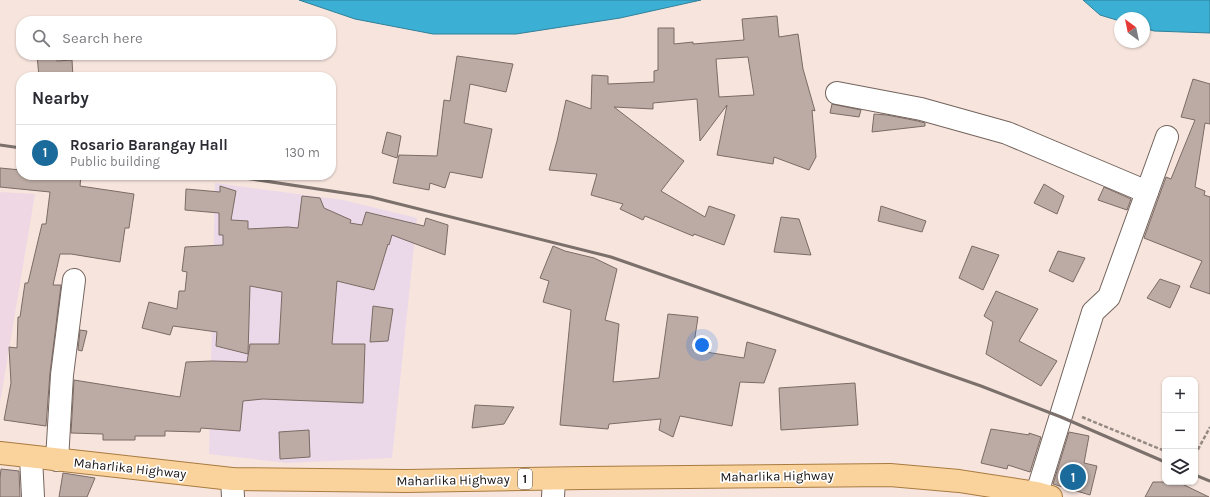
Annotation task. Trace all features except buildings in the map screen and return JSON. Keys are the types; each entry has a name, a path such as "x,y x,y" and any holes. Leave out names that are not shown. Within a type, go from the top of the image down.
{"main road":[{"name":"Maharlika Highway","path":"0,453 57,460 232,488 406,482 553,488 890,475 959,482 1044,495"}],"street":[{"path":"837,94 921,109 1007,133 1147,192"},
{"path":"1044,495 1063,409 1093,312 1109,297 1167,137"},
{"path":"57,460 62,375 74,280"},
{"path":"30,457 33,497"}],"path":[{"path":"1063,409 1162,450"},
{"path":"1198,449 1210,427"}],"shaded area":[{"path":"215,183 343,200 417,218 392,458 288,463 209,454"},
{"path":"0,192 35,194 0,403"}],"water":[{"path":"299,0 701,0 620,18 516,34 433,34 355,19"},
{"path":"1083,0 1210,0 1210,33 1150,30 1150,12 1114,12 1114,19 1100,15"}],"railway":[{"path":"0,145 16,147"},
{"path":"258,180 371,197 611,257 981,386 1061,417 1162,461"},
{"path":"1198,476 1210,481"}],"place":[{"name":"Rosario Barangay Hall","path":"1073,477"}]}
